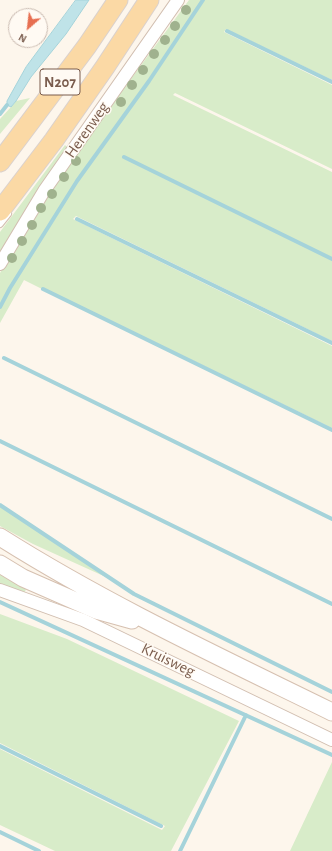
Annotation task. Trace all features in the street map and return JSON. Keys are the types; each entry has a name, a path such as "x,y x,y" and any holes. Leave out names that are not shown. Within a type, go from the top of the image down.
{"main road":[{"name":"N207","path":"0,162 87,46 118,0"},
{"name":"Herenweg","path":"5,211 105,67 149,0"},
{"name":"Kruisweg","path":"0,537 54,570 159,628 332,712"},
{"name":"Kruisweg","path":"0,564 23,578 96,610 159,628"}],"street":[{"name":"Herenweg","path":"0,264 44,191 178,0"},
{"name":"Kruisweg","path":"0,590 83,620 332,740"}],"lane":[{"name":"Herenweg","path":"37,174 54,140"},
{"name":"Herenweg","path":"0,224 5,211"}],"green space":[{"path":"189,0 332,0 332,80 226,29 224,32 332,85 332,169 175,93 173,95 332,172 332,341 76,216 73,219 332,346 332,428 24,280 0,323 0,273 13,250 55,182"},
{"path":"30,98 0,134 0,119 16,101"},
{"path":"65,145 69,149 0,253 0,232"},
{"path":"0,505 119,583 33,544 0,526"},
{"path":"0,571 27,585 25,592 0,584"},
{"path":"0,614 67,639 239,721 171,851 55,851 0,825 0,749 162,830 165,826 0,743"},
{"path":"332,762 332,851 290,851"}],"water":[{"path":"76,0 89,0 66,34 31,77 16,101 11,107 7,105 7,101 26,67 40,48 48,48 48,38"}],"waterway":[{"path":"0,307 10,288 77,181 149,81 203,0"},
{"path":"227,31 332,82"},
{"path":"0,114 7,105"},
{"path":"124,157 332,259"},
{"path":"77,219 332,343"},
{"path":"43,289 332,430"},
{"path":"4,358 332,519"},
{"path":"0,441 332,604"},
{"path":"0,505 134,594 332,692"},
{"path":"0,602 332,755"},
{"path":"180,851 246,715"},
{"path":"0,746 161,826"},
{"path":"0,832 39,851"}]}
